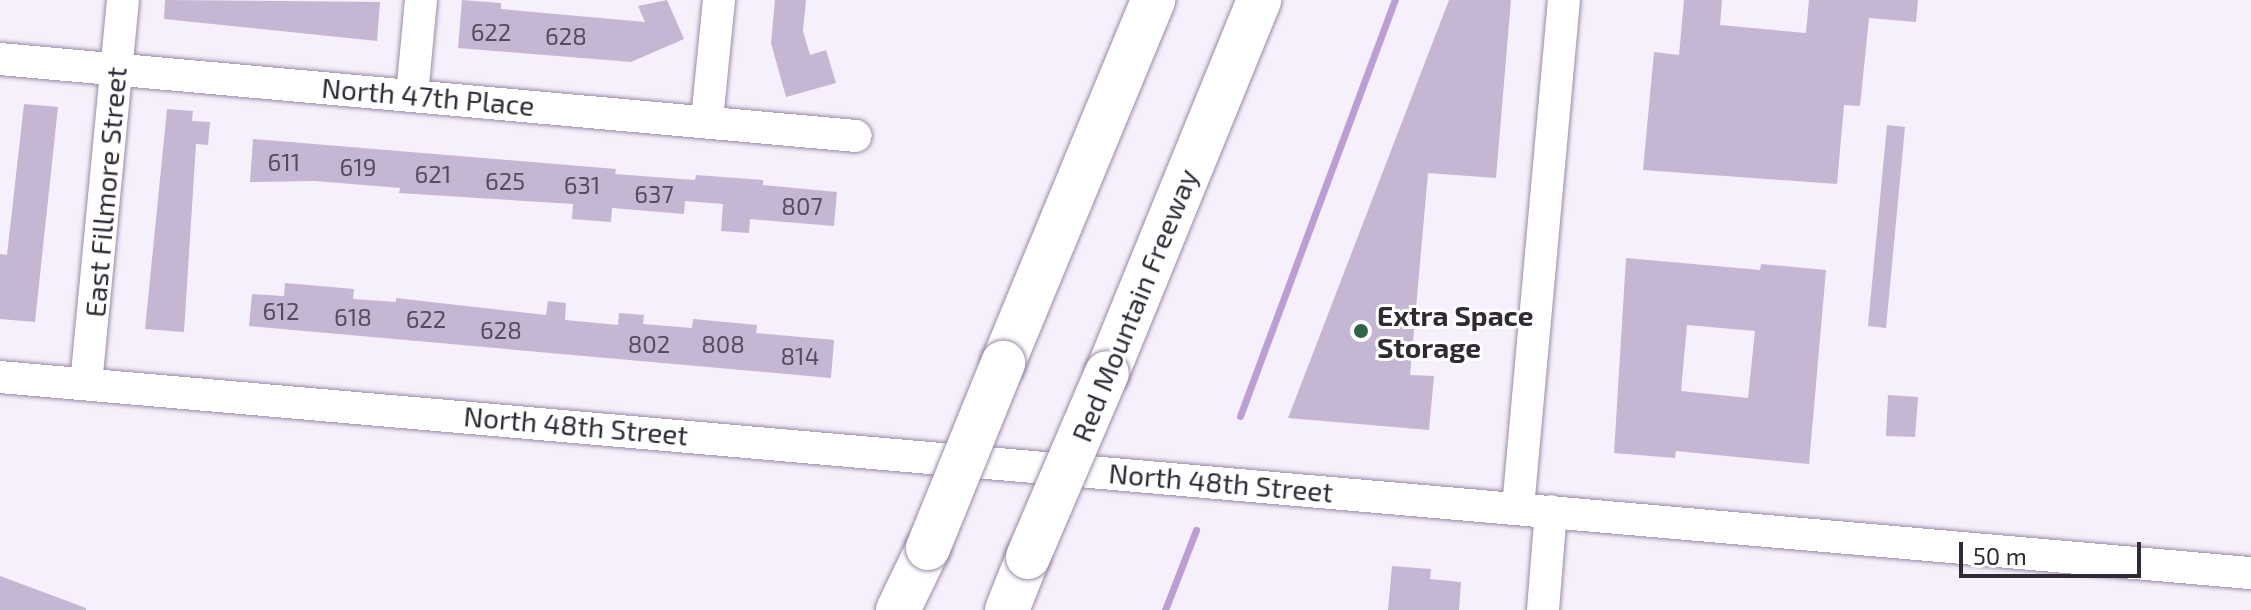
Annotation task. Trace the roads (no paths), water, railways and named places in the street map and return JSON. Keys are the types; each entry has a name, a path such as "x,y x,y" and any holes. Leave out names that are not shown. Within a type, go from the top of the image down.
{"highway":[{"path":"901,610 1153,0"},
{"name":"Red Mountain Freeway","path":"1007,610 1259,0"}],"street":[{"name":"East Fillmore Street","path":"86,384 123,0"},
{"path":"412,95 421,0"},
{"path":"707,120 719,0"},
{"path":"1518,508 1564,0"},
{"name":"North 47th Place","path":"0,59 707,120 856,136"},
{"name":"North 48th Street","path":"0,377 2251,573"},
{"path":"1543,610 1551,511"}],"waterway":[{"path":"1240,416 1395,0"},
{"path":"1165,610 1196,530"}],"place":[{"name":"Extra Space Storage","path":"1361,331"}]}
